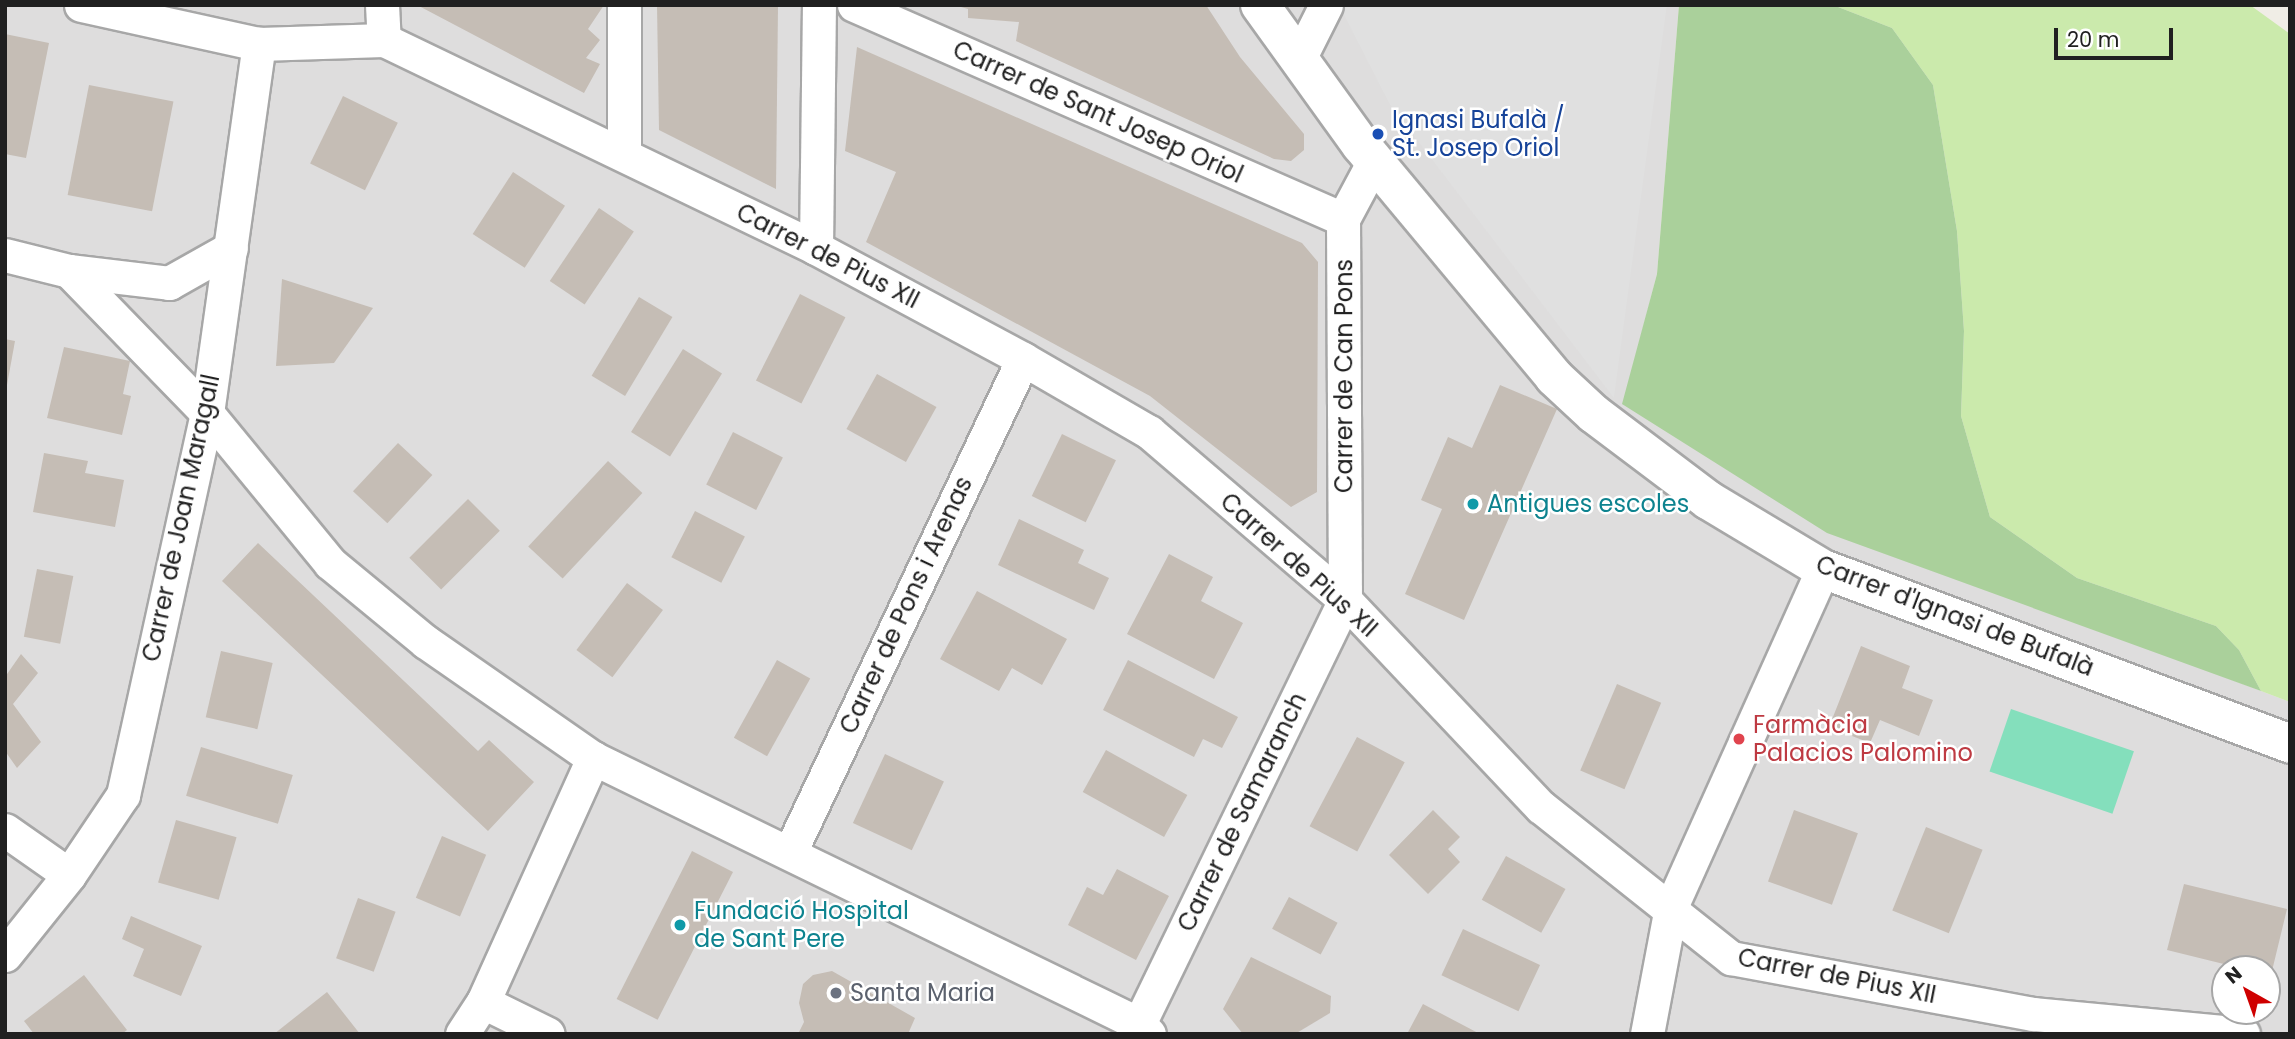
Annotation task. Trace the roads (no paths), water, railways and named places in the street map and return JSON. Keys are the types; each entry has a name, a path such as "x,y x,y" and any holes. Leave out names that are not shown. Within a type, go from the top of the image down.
{"street":[{"path":"81,5 259,44 384,40 382,5"},
{"path":"624,5 624,152"},
{"path":"816,248 819,5"},
{"name":"Carrer de Sant Josep Oriol","path":"854,5 1343,219"},
{"name":"Carrer d'Ignasi de Bufalà","path":"1260,5 1374,161 1464,273 1554,377 1594,414 1708,500 1823,569 2290,744"},
{"path":"1300,57 1326,5"},
{"name":"Carrer de Pius XII","path":"384,40 624,152 816,248 1023,359 1149,432 1345,600 1541,807 1671,907 1731,958 2034,1014 2242,1034"},
{"name":"Carrer de Joan Maragall","path":"5,955 69,875 123,795 207,413 259,44"},
{"name":"Carrer de Can Pons","path":"1345,600 1343,219 1374,161"},
{"path":"5,255 69,271 169,283 230,248"},
{"path":"69,271 207,413 330,563 426,642 593,758 790,852 1144,1029"},
{"name":"Carrer de Pons i Arenas","path":"790,852 1023,359"},
{"path":"1647,1034 1671,907 1823,569"},
{"name":"Carrer de Samaranch","path":"1144,1029 1345,600"},
{"path":"462,1034 483,1002 593,758"},
{"path":"5,830 69,875"},
{"path":"483,1002 548,1034"}],"place":[{"name":"Ignasi Bufalà / St. Josep Oriol","path":"1378,134"},
{"name":"Antigues escoles","path":"1473,504"},
{"name":"Farmàcia Palacios Palomino","path":"1739,739"},
{"name":"Fundació Hospital de Sant Pere","path":"680,925"},
{"name":"Santa Maria","path":"836,993"}]}
